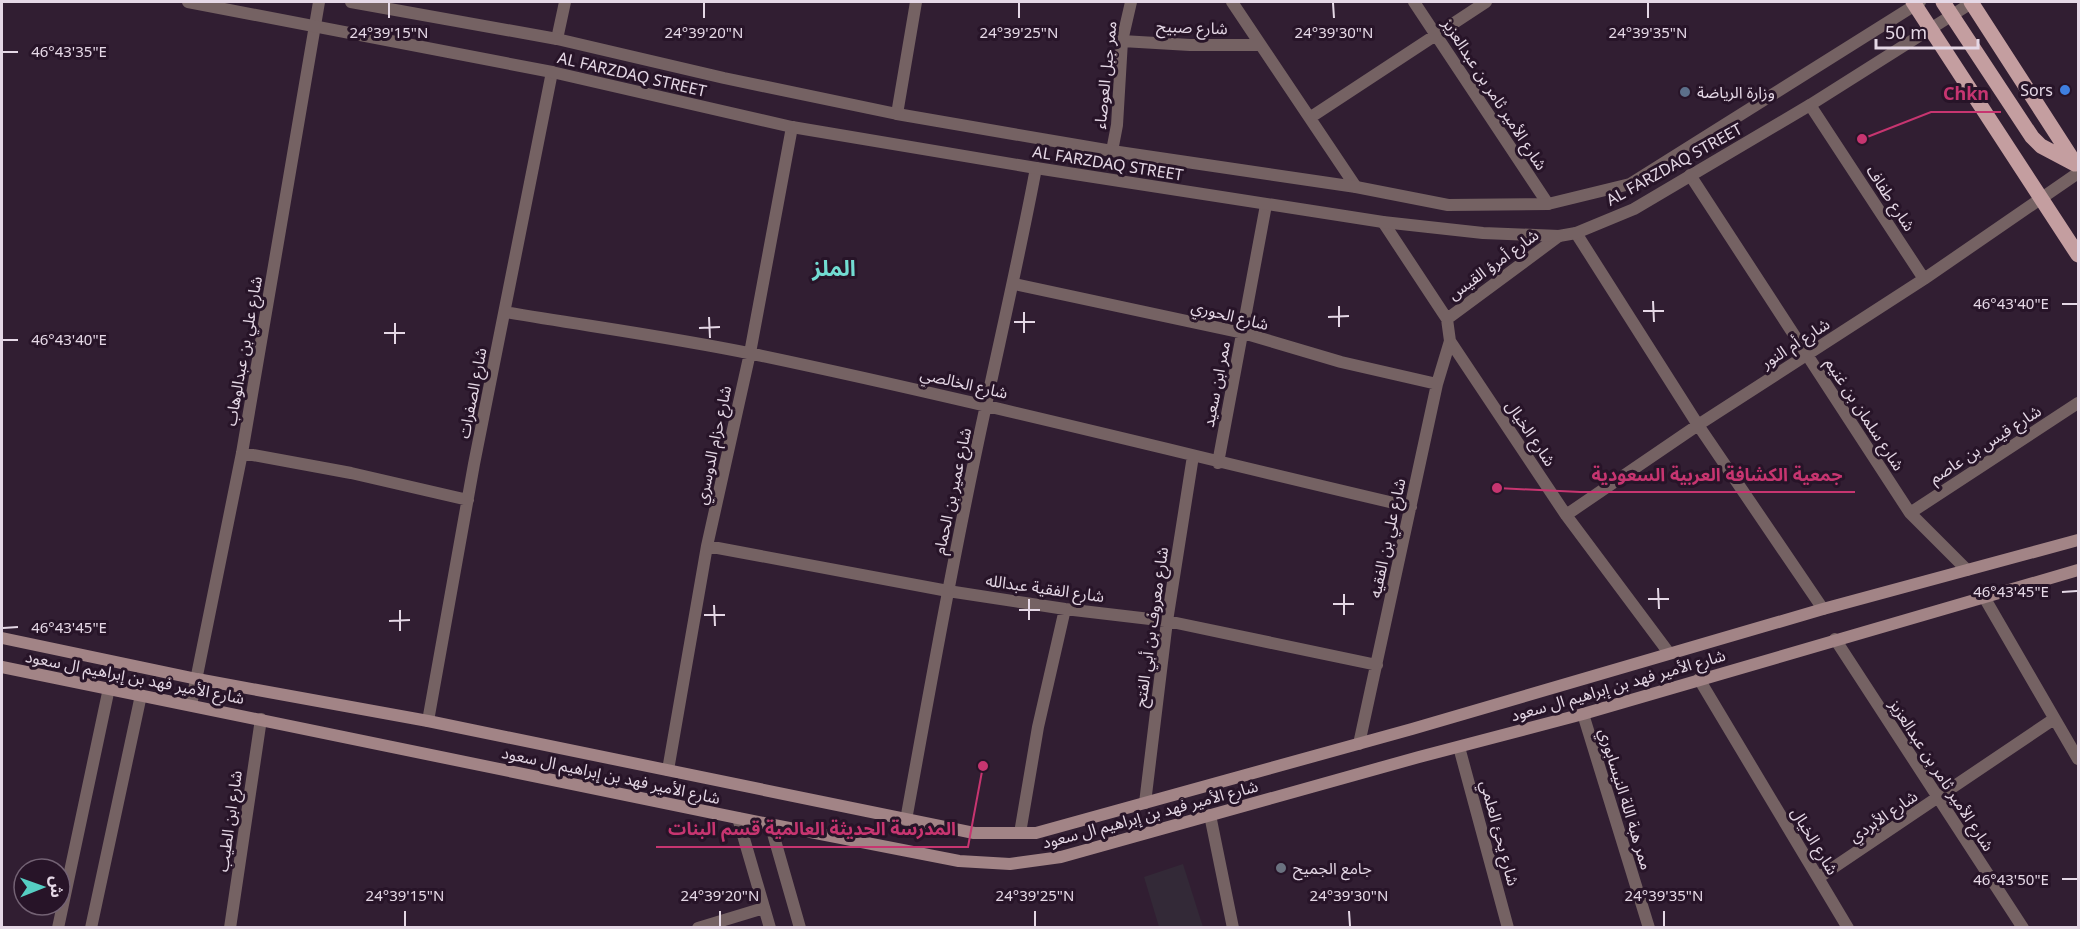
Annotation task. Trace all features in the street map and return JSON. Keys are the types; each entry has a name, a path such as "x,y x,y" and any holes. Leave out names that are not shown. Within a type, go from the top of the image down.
{"main road":[{"path":"1943,2 2032,137 2041,146 2078,169"},
{"path":"1972,2 2078,169"},
{"path":"1916,3 2079,255"},
{"name":"شارع الأمير فهد بن إبراهيم ال سعود","path":"2,638 196,679 428,721 974,833 1036,833 1359,744 1823,609 2079,540"},
{"name":"شارع الأمير فهد بن إبراهيم ال سعود","path":"2,667 738,818 959,861 1011,864 1061,857 1583,714 2079,570"}],"street":[{"name":"AL FARZDAQ STREET","path":"188,2 552,72 792,127 1266,206 1483,233 1559,236 1576,232 1634,209 1810,105 1972,2"},
{"name":"شارع علي بن عبدالوهاب","path":"191,705 242,453 319,2"},
{"name":"AL FARZDAQ STREET","path":"351,2 557,39 714,76 897,114 1112,151 1356,187 1448,205 1548,204 1630,184 1916,3"},
{"path":"557,39 565,2"},
{"path":"897,114 916,2"},
{"name":"ممر جبل العوصاء","path":"1112,151 1117,125 1122,41 1131,2"},
{"path":"1232,2 1356,187"},
{"name":"شارع الأمير ثامر بن عبدالعزيز","path":"1414,2 1548,204"},
{"path":"1311,117 1486,2"},
{"name":"شارع صبيح","path":"1122,41 1190,45 1260,45"},
{"name":"شارع الصفرات","path":"428,721 468,500 552,72"},
{"name":"شارع طفاف","path":"1810,105 1924,279"},
{"name":"شارع حزام الدوسري","path":"668,770 707,546 750,353 792,127"},
{"name":"شارع عمير بن الحمام","path":"906,820 948,591 986,405 1014,284 1036,168"},
{"name":"شارع أم النور","path":"1566,515 1698,424 1807,356 2042,200 2078,169"},
{"name":"شارع سلمان بن غنيم","path":"1690,176 1910,513 1967,570"},
{"name":"ممر ابن سعيد","path":"1218,462 1266,206"},
{"name":"شارع الخيال","path":"1383,222 1447,318 1450,341 1566,515 1669,653"},
{"path":"1576,232 1698,424 1823,609"},
{"name":"شارع أمرؤ القيس","path":"1447,318 1559,236"},
{"name":"شارع الحوري","path":"1014,284 1243,333 1341,362 1437,384"},
{"name":"شارع الخالصي","path":"504,312 750,353 986,405 1411,507"},
{"name":"شارع علي بن الفقيه","path":"1359,744 1437,384 1450,341"},
{"name":"شارع قيس بن عاصم","path":"1910,513 2079,403"},
{"path":"242,453 351,473 468,500"},
{"name":"شارع معروف بن أبي الفتح","path":"1145,803 1167,621 1193,456"},
{"name":"شارع الفقية عبدالله","path":"707,546 948,591 1065,609 1167,621 1377,665"},
{"path":"1984,597 2079,759"},
{"path":"1020,833 1038,727 1065,609"},
{"name":"شارع الأمير ثامر بن عبدالعزيز","path":"1835,639 2023,927"},
{"name":"شارع الخيال","path":"1699,679 1848,927"},
{"path":"58,927 109,688"},
{"path":"90,927 141,695"},
{"name":"ممر هبة اللة النيسابوري","path":"1583,714 1649,927"},
{"name":"شارع ابن الطيب","path":"230,927 261,719"},
{"name":"شارع الأبردي","path":"1818,878 2054,719"},
{"name":"شارع يحئ العلمي","path":"1459,747 1508,927"},
{"path":"1210,815 1233,927"},
{"path":"738,818 770,927"},
{"path":"770,823 800,927"},
{"path":"698,927 764,908"}],"shaded area":[{"path":"1183,864 1203,927 1159,927 1144,877"}],"place":[{"name":"Sors","path":"2065,90"},
{"name":"وزارة الرياضة","path":"1685,92"},
{"name":"Chkn","path":"1862,139"},
{"name":"جمعية الكشافة العربية السعودية","path":"1497,488"},
{"name":"المدرسة الحديثة العالمية قسم البنات","path":"983,766"},
{"name":"جامع الجميح","path":"1281,868"}],"district":[{"name":"الملز","path":"834,268"}]}
